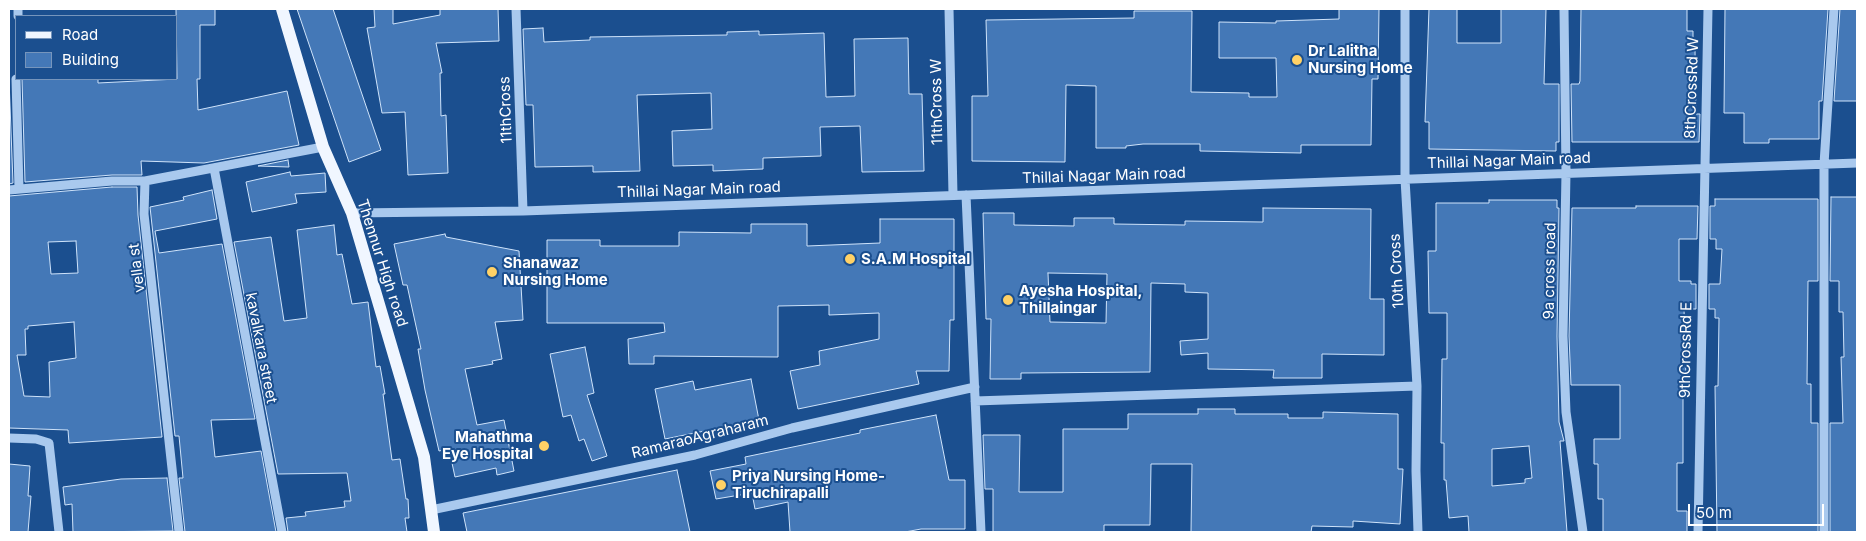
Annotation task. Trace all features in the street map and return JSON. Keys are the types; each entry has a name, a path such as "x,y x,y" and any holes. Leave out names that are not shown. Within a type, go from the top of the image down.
{"main road":[{"name":"Thennur High road","path":"282,9 323,147 352,213 424,457 434,532"}],"street":[{"name":"11thCross","path":"516,9 523,211"},
{"name":"11thCross W","path":"949,9 953,195"},
{"name":"10th Cross","path":"1405,9 1405,179 1417,386 1416,471 1418,532"},
{"name":"9a cross road","path":"1564,9 1566,173 1563,346 1566,412 1583,532"},
{"name":"8thCrossRd W","path":"1704,168 1708,9"},
{"path":"1824,532 1824,164 1834,9"},
{"path":"14,85 19,189"},
{"path":"9,190 145,180 323,147"},
{"name":"Thillai Nagar Main road","path":"352,213 523,211 1857,162"},
{"name":"kavalkara street","path":"214,168 282,532"},
{"name":"9thCrossRd E","path":"1698,532 1704,168"},
{"name":"vella st","path":"145,180 144,214 179,532"},
{"path":"966,195 981,532"},
{"path":"976,401 1417,386"},
{"name":"RamaraoAgraharam","path":"431,510 695,455 792,428 975,387"},
{"path":"9,438 36,439 49,443 58,532"}],"building":[{"path":"176,9 215,9 215,25 200,25 200,79 197,79 198,110 287,91 299,145 204,163 141,161 142,175 112,175 25,182 22,80 98,80 98,83 178,80 178,15 176,15"},
{"path":"297,9 333,9 381,150 349,162"},
{"path":"374,9 393,9 393,24 440,15 440,9 498,9 499,41 436,43 442,73 440,73 441,116 446,115 448,173 408,175 405,112 382,113 367,28 375,27"},
{"path":"1339,9 1379,9 1378,79 1372,79 1371,145 1301,145 1301,153 1200,151 1200,144 1143,144 1126,146 1126,148 1096,148 1096,86 1066,85 1065,162 972,161 972,96 988,96 986,20 1134,18 1134,11 1192,11 1191,92 1249,93 1249,97 1277,97 1276,58 1219,58 1219,22 1276,23 1276,21 1339,19"},
{"path":"1429,9 1457,9 1457,43 1501,43 1501,9 1546,9 1544,84 1559,84 1559,142 1556,142 1556,151 1429,149 1429,122 1425,122"},
{"path":"1581,9 1687,9 1687,31 1693,31 1693,50 1695,50 1696,114 1700,114 1699,142 1572,142 1571,84 1579,84 1580,81"},
{"path":"1725,9 1828,9 1822,101 1819,101 1819,139 1769,139 1769,143 1744,143 1744,113 1724,113"},
{"path":"1840,9 1857,9 1857,101 1834,101"},
{"path":"543,28 544,42 590,40 590,37 727,35 727,32 759,31 759,35 824,33 826,97 855,96 854,39 908,38 909,94 922,94 924,171 862,172 860,126 820,127 821,156 763,158 763,169 713,171 713,165 673,166 672,131 712,129 711,93 637,95 640,171 593,172 593,166 535,167 533,105 526,105 523,29"},
{"path":"9,79 13,183 9,184"},
{"path":"288,160 289,167 258,166"},
{"path":"290,172 291,176 325,173 326,192 295,194 297,203 252,212 246,182"},
{"path":"112,187 137,187 138,215 162,437 69,443 68,430 9,428 9,196","holes":["76,241 78,273 51,274 48,242","74,322 76,358 49,362 50,397 24,396 17,355 26,355 25,329 28,329 28,326"]},
{"path":"212,190 217,219 155,231 159,253 222,244 255,419 211,420 215,457 261,451 276,532 185,532 179,478 183,478 179,436 175,436 150,207 184,200 183,197"},
{"path":"1831,197 1857,197 1857,532 1830,532 1830,423 1843,423 1841,357 1844,357 1843,312 1839,312 1839,281 1830,281"},
{"path":"1715,199 1818,199 1818,281 1808,281 1807,384 1811,384 1811,423 1818,423 1818,532 1717,532 1715,386 1718,386 1719,318 1715,318 1715,309 1709,309 1709,284 1720,284 1722,249 1716,249 1716,239 1710,239 1710,206 1715,206"},
{"path":"1489,200 1557,200 1557,208 1559,208 1557,336 1559,422 1564,441 1560,441 1567,532 1469,532 1468,516 1449,518 1446,480 1444,480 1444,443 1441,443 1442,359 1447,359 1447,313 1429,313 1428,251 1436,251 1436,203 1489,203","holes":["1529,446 1532,478 1525,479 1525,483 1492,486 1492,449"]},
{"path":"1636,206 1698,206 1697,239 1679,239 1679,281 1691,281 1691,284 1696,284 1696,309 1684,309 1686,380 1683,380 1683,463 1677,463 1677,511 1687,511 1687,532 1603,532 1603,499 1598,499 1598,464 1594,464 1594,439 1620,439 1620,385 1571,385 1569,336 1572,208 1636,208"},
{"path":"1263,208 1371,209 1370,299 1384,299 1384,355 1322,354 1322,378 1273,378 1274,370 1208,369 1208,353 1181,355 1180,341 1208,339 1208,293 1185,292 1185,284 1151,283 1150,372 1021,373 1021,379 990,379 991,319 986,319 983,213 1014,213 1014,225 1074,226 1074,218 1114,218 1114,224 1185,225 1185,221 1263,222","holes":["1048,273 1107,274 1106,323 1050,322"]},
{"path":"880,219 954,219 954,320 950,320 949,371 916,371 919,384 798,409 790,371 820,365 819,351 879,339 879,313 829,315 829,305 778,306 778,357 654,356 654,364 629,364 628,339 665,332 664,323 547,323 547,240 600,240 600,246 679,246 679,232 751,233 751,224 807,224 807,246 880,243"},
{"path":"334,225 337,255 342,254 352,304 368,302 376,367 380,366 385,394 383,394 392,460 400,459 406,499 408,499 409,518 405,518 407,532 288,532 286,518 306,516 305,512 345,507 344,501 351,501 347,473 278,474 234,242 271,237 284,321 307,318 297,230"},
{"path":"445,234 446,237 519,251 523,320 495,322 502,359 492,361 493,364 465,369 477,425 504,420 514,471 497,475 496,468 455,477 449,449 439,451 425,390 418,349 421,349 407,285 403,285 394,244"},
{"path":"585,347 594,393 587,395 607,456 592,461 584,439 579,441 571,415 563,417 550,354"},
{"path":"751,379 759,420 665,439 655,389 693,381 695,390"},
{"path":"1198,409 1235,409 1235,414 1288,414 1288,418 1323,418 1323,412 1398,414 1398,469 1403,469 1400,524 1353,521 1353,527 1312,526 1311,532 1191,532 1192,464 1151,464 1150,525 1104,525 1104,532 993,532 993,489 985,489 983,435 1020,435 1019,492 1063,492 1063,429 1128,429 1128,414 1198,414"},
{"path":"936,415 949,480 965,480 965,529 921,529 905,532 790,532 788,502 755,509 752,493 716,499 710,471 746,464 745,457 860,433 860,430"},
{"path":"9,464 30,466 28,496 31,496 28,532 9,532"},
{"path":"677,470 690,532 467,532 463,513"},
{"path":"167,478 173,531 73,532 72,504 65,505 63,487 121,479"}],"place":[{"name":"Dr Lalitha Nursing Home","path":"1297,60"},
{"name":"S.A.M Hospital","path":"850,259"},
{"name":"Shanawaz Nursing Home","path":"492,272"},
{"name":"Ayesha Hospital, Thillaingar","path":"1008,300"},
{"name":"Mahathma Eye Hospital","path":"544,446"},
{"name":"Priya Nursing Home- Tiruchirapalli","path":"721,485"}]}
